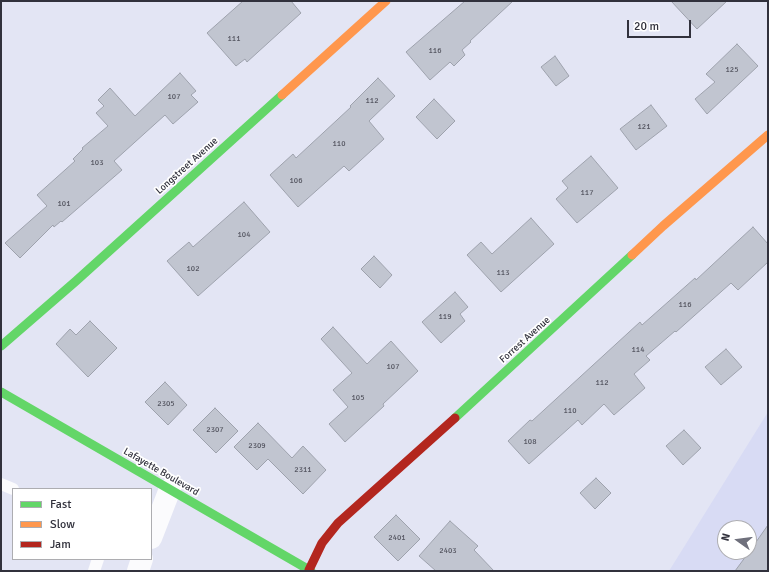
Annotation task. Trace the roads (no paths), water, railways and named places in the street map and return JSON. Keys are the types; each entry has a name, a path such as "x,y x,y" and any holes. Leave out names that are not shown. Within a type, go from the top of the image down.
{"street":[{"name":"Longstreet Avenue","path":"1,346 76,281 386,1"},
{"name":"Forrest Avenue","path":"310,570 322,543 338,523 479,397 663,226 768,135"},
{"name":"Lafayette Boulevard","path":"1,392 310,570"},
{"path":"152,535 170,489"},
{"path":"138,571 142,560"}],"lane":[{"path":"1,484 12,490"},
{"path":"94,571 98,560"}]}
